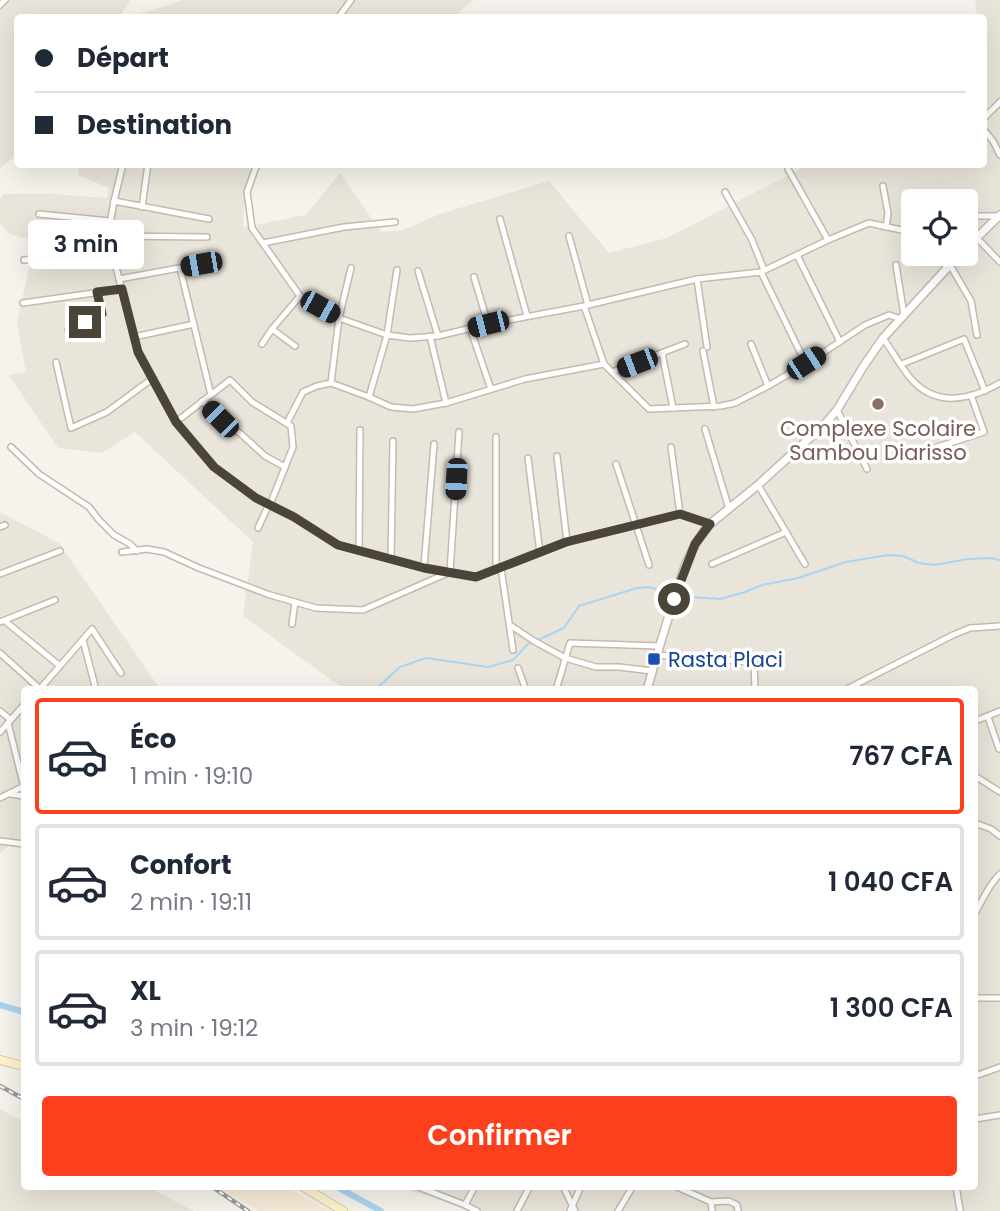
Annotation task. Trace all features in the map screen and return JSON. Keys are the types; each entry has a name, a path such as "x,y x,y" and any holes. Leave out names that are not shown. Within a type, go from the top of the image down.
{"main road":[{"path":"0,1060 21,1065"},
{"path":"309,1190 343,1211"}],"street":[{"path":"0,5 5,0"},
{"path":"987,115 1000,102"},
{"path":"987,134 1000,155"},
{"path":"122,168 108,236 138,352 176,422 214,467 256,498 294,517 338,545 424,568 476,577 566,542 680,514 710,524"},
{"path":"142,206 147,168"},
{"path":"256,168 247,192 252,228 300,296 339,318 387,335 410,338 438,336 696,279 763,271 869,223 901,230"},
{"path":"788,169 828,240"},
{"path":"883,186 888,213 886,227"},
{"path":"725,192 752,240 763,271 806,363"},
{"path":"114,201 209,219"},
{"path":"39,214 110,221"},
{"path":"978,216 1000,215"},
{"path":"978,235 1000,215"},
{"path":"500,219 527,316"},
{"path":"262,243 344,227 395,222"},
{"path":"108,236 207,237"},
{"path":"569,236 604,364 649,410 714,407 735,402 768,386 865,325 889,315 902,317"},
{"path":"978,239 1000,262"},
{"path":"24,260 112,251"},
{"path":"797,255 840,342"},
{"path":"119,279 201,264"},
{"path":"896,265 902,317"},
{"path":"648,686 682,576 695,544 710,524 825,424 884,338 949,267 971,301 977,335"},
{"path":"180,268 211,395"},
{"path":"331,383 339,318 352,268"},
{"path":"369,397 387,335 397,270"},
{"path":"418,271 438,336"},
{"path":"474,277 488,324"},
{"path":"696,279 714,407"},
{"path":"23,303 122,289"},
{"path":"68,330 102,314 97,292"},
{"path":"262,344 300,296"},
{"path":"134,337 194,324"},
{"path":"470,328 491,389"},
{"path":"272,329 295,346"},
{"path":"430,336 446,403"},
{"path":"884,338 912,380 931,394 953,400 985,391 1000,383"},
{"path":"902,365 964,339 985,391"},
{"path":"612,372 685,344"},
{"path":"751,344 768,386"},
{"path":"662,353 673,408"},
{"path":"56,362 71,428 107,412 153,378"},
{"path":"287,424 303,393 331,383 391,407 414,409 446,403 525,379 604,364"},
{"path":"176,422 230,380 252,402 291,426 293,447 258,528"},
{"path":"922,452 984,432 971,395"},
{"path":"202,401 265,456 285,467"},
{"path":"837,410 867,469"},
{"path":"705,429 729,509"},
{"path":"359,551 360,430"},
{"path":"450,572 459,432"},
{"path":"496,437 499,569 513,650"},
{"path":"391,559 393,441"},
{"path":"424,568 434,444"},
{"path":"11,447 39,474 89,507 114,535 137,551"},
{"path":"671,447 680,514"},
{"path":"557,456 566,542"},
{"path":"528,458 540,553"},
{"path":"616,464 649,565"},
{"path":"758,485 805,564"},
{"path":"712,564 786,532"},
{"path":"122,552 147,549 164,552 271,595 316,608 363,610 450,572"},
{"path":"0,574 60,551"},
{"path":"2,622 55,600"},
{"path":"292,624 295,602"},
{"path":"2,622 60,666"},
{"path":"510,625 565,658 596,667 652,671"},
{"path":"853,686 970,628 1000,626"},
{"path":"43,686 92,629 121,673"},
{"path":"83,640 95,686"},
{"path":"557,686 570,643 659,646"},
{"path":"0,653 37,686"},
{"path":"656,655 754,662 755,686"},
{"path":"518,668 525,686"},
{"path":"47,681 48,686"},
{"path":"0,732 21,709"},
{"path":"0,711 10,722 21,773"},
{"path":"978,720 1000,711"},
{"path":"988,717 999,750"},
{"path":"978,778 1000,792"},
{"path":"0,798 21,788"},
{"path":"10,793 21,795"},
{"path":"978,824 1000,836"},
{"path":"0,841 21,844"},
{"path":"978,909 989,885 1000,874"},
{"path":"978,998 1000,998"},
{"path":"978,1075 1000,1067"},
{"path":"978,1119 1000,1115"},
{"path":"431,1190 477,1211"},
{"path":"465,1205 473,1190"},
{"path":"517,1211 528,1190"},
{"path":"565,1190 573,1209"},
{"path":"573,1209 580,1190"},
{"path":"618,1211 631,1190"},
{"path":"684,1190 711,1202 729,1201 737,1205 738,1211"},
{"path":"958,1190 960,1210"},
{"path":"711,1202 712,1211"}],"shaded area":[{"path":"0,0 131,0 121,14 14,14 14,157 0,168"},
{"path":"183,0 473,0 457,14 139,14"},
{"path":"975,0 1000,0 1000,1211 466,1211 455,1204 407,1190 978,1190 978,686 340,686 243,616 253,542 135,432 102,453 58,448 9,375 26,372 17,323 29,268 27,239 7,233 0,223 0,200 3,194 107,198 109,188 78,175 79,168 257,168 245,192 243,227 306,215 340,173 381,232 403,230 440,214 549,181 609,253 667,238 802,168 987,168 987,14 977,14"},
{"path":"0,512 59,543 158,686 21,686 21,846 11,844 0,853"},
{"path":"0,1109 21,1120 21,1190 154,1190 194,1211 0,1211"},
{"path":"224,1190 291,1190 328,1211 259,1211"}],"waterway":[{"path":"678,595 720,599 846,562 888,555 903,556 919,563 934,565 968,559 1000,560"},
{"path":"538,640 564,628 579,606 637,588 648,587 672,593"},
{"path":"379,686 400,667 426,658 488,667 513,660 533,642"},
{"path":"0,1005 21,1011"},
{"path":"342,1190 381,1211"}],"railway":[{"path":"0,1086 21,1097"},
{"path":"217,1190 248,1211"}],"place":[{"name":"Complexe Scolaire Sambou Diarisso","path":"878,404"},
{"name":"Rasta Placi","path":"654,659"}],"route":[{"path":"85,322 102,314 97,292 122,289 138,352 176,422 214,467 256,498 294,517 338,545 424,568 476,577 566,542 680,514 710,524 695,544 674,599"}]}
